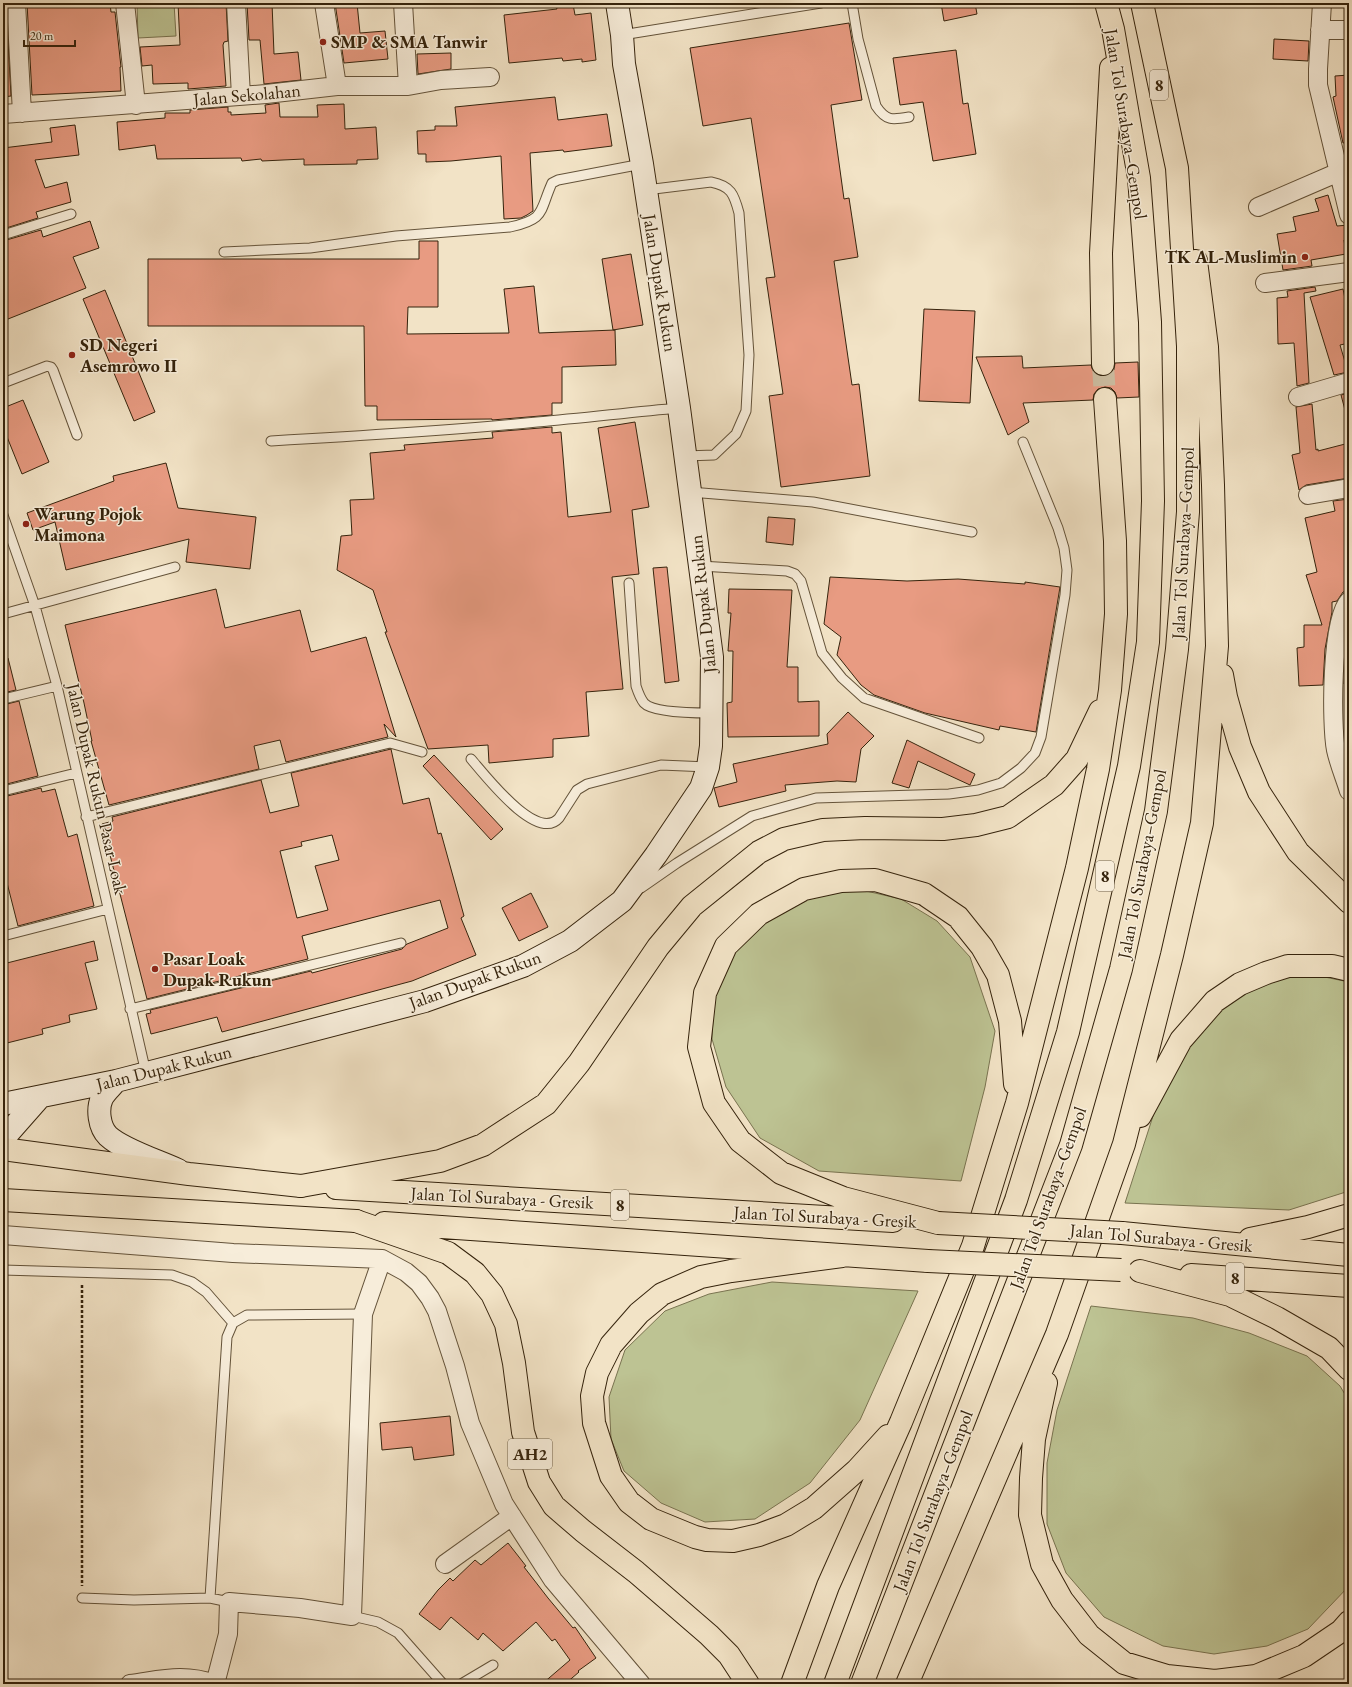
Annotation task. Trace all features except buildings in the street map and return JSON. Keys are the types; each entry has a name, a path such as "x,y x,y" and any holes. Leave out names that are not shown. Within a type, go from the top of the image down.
{"main road":[{"name":"Jalan Dupak Rukun","path":"3,1104 116,1081 425,1001 523,966 570,941 622,901 656,855 701,788 708,767 711,746 712,657 679,408 642,164 624,64 622,35 617,3"},
{"name":"Jalan Tol Surabaya–Gempol","path":"835,1684 1016,1200 1068,1032 1129,766 1148,642 1153,502 1150,329 1138,178 1112,29 1106,3"},
{"name":"Jalan Tol Surabaya–Gempol","path":"862,1684 1071,1145 1121,969 1156,811 1177,649 1188,512 1188,346 1177,168 1142,3"},
{"path":"1103,364 1101,253 1112,29"},
{"path":"907,1684 1056,1334 1124,1144 1172,955 1202,822 1217,646 1213,485 1207,347 1197,264 1177,168"},
{"path":"792,1684 828,1586 901,1422 973,1246 1016,1103 1076,868 1098,769 1110,690 1116,614 1115,563 1105,399"},
{"path":"1217,646 1226,698 1240,747 1259,792 1298,852 1349,902"},
{"path":"3,1149 189,1174 301,1186 440,1160 483,1145 546,1104 579,1063 658,947 692,906 759,852 784,839 823,830 865,828 943,829 976,825 1008,817 1054,785 1077,759 1110,690"},
{"path":"938,1224 843,1198 781,1173 740,1141 714,1103 698,1047 705,993 726,946 758,914 804,889 841,881 875,880 924,894 958,917 982,947 998,975 1010,1021 1016,1103"},
{"path":"1124,1144 1181,1040 1215,1001 1240,984 1288,966 1332,966 1349,970"},
{"path":"116,1081 102,1097 99,1110 101,1123 107,1135 117,1144 189,1174"},
{"path":"3,1139 40,1097"},
{"name":"Jalan Tol Surabaya - Gresik","path":"301,1186 938,1224 1122,1233 1349,1255"},
{"name":"Jalan Tol Surabaya - Gresik","path":"3,1200 356,1221 842,1256 1130,1271 1349,1286"},
{"path":"1227,1244 1308,1227 1349,1215"},
{"name":"AH2","path":"356,1221 448,1253 475,1273 492,1294 506,1324 514,1363 523,1432 539,1482 554,1506 583,1531 636,1572 708,1635 729,1655 748,1684"},
{"path":"842,1256 731,1271 701,1277 662,1294 639,1313 611,1345 597,1373 592,1396 594,1423 611,1476 629,1502 651,1519 706,1540 733,1541 759,1535 786,1525 814,1508 857,1470 901,1422"},
{"path":"1130,1271 1230,1295 1277,1318 1329,1348 1349,1369"},
{"path":"1056,1334 1034,1439 1030,1515 1042,1564 1062,1600 1089,1635 1124,1663 1167,1676 1215,1682 1256,1676 1304,1656 1341,1631 1349,1622"}],"street":[{"path":"16,3 22,113"},
{"path":"125,3 136,105"},
{"path":"236,3 241,96"},
{"path":"324,3 337,86"},
{"path":"403,3 408,86"},
{"path":"1322,3 1317,78 1341,146 1339,172 1349,215"},
{"path":"1320,30 1349,30"},
{"name":"Jalan Sekolahan","path":"3,114 136,105 337,86 408,86 441,80 490,77"},
{"path":"1258,207 1339,172"},
{"path":"1265,283 1349,272"},
{"path":"1298,396 1349,382"},
{"path":"1308,495 1349,488"},
{"path":"1349,601 1342,614 1338,628 1341,710 1336,749 1349,791"},
{"path":"3,1235 233,1253 382,1259 406,1272 419,1283 437,1311 455,1366 470,1423 504,1504 553,1580 641,1684"},
{"path":"130,1684 182,1677 200,1679 215,1684 228,1634 229,1602 300,1608 352,1616 363,1314 382,1259"},
{"path":"445,1564 512,1516"}],"lane":[{"path":"622,35 821,3"},
{"path":"852,3 858,39 876,106 881,113 893,120 909,117"},
{"path":"224,252 310,248 396,236 510,227 525,224 539,215 543,209 552,183 558,180 642,164"},
{"path":"646,190 711,182 722,184 730,190 739,213 749,355 746,411 736,434 714,455 685,456"},
{"path":"3,235 71,214"},
{"path":"3,383 47,366 51,367 77,435"},
{"path":"271,441 416,432 679,408"},
{"path":"622,901 677,863 752,816 816,798 949,794 978,790 1001,783 1021,768 1035,752 1041,737 1065,596 1067,570 1064,548 1058,528 1023,442"},
{"path":"690,492 812,502 972,532"},
{"name":"Jalan Dupak Rukun Pasar Loak","path":"3,515 35,606 57,686 130,1009 146,1073"},
{"path":"700,566 787,571 795,574 801,581 806,595 822,653 842,678 864,698 980,738"},
{"path":"3,614 175,567"},
{"path":"629,583 636,686 640,697 645,704 654,708 686,713 712,713"},
{"path":"3,699 57,686"},
{"path":"86,817 390,742 422,752"},
{"path":"471,759 519,811 535,822 551,824 556,822 577,790 587,784 661,765 708,767"},
{"path":"3,791 76,773"},
{"path":"3,936 108,909"},
{"path":"130,1009 401,943"},
{"path":"3,1270 172,1275 192,1282 206,1292 233,1323"},
{"path":"210,1598 227,1337 233,1323 247,1316 363,1314"},
{"path":"82,1598 134,1600 210,1598 229,1602"},
{"path":"352,1616 378,1622 398,1633 443,1684"},
{"path":"461,1684 493,1665"}],"path":[{"path":"82,1598 83,1273"}],"green space":[{"path":"137,3 174,3 176,36 138,38"},
{"path":"853,888 901,899 937,921 970,957 995,1031 985,1087 961,1181 819,1171 760,1138 726,1087 712,1039 714,994 732,948 764,920 809,896"},
{"path":"1305,973 1349,982 1349,1191 1289,1210 1125,1203 1154,1113 1187,1039 1221,1004 1261,982"},
{"path":"772,1282 918,1291 860,1420 810,1483 755,1519 705,1522 661,1503 624,1471 611,1439 609,1397 625,1350 665,1311 709,1294"},
{"path":"1091,1306 1193,1318 1249,1333 1307,1356 1340,1386 1349,1401 1349,1586 1308,1629 1267,1646 1214,1654 1163,1646 1104,1617 1066,1573 1047,1524 1047,1463 1057,1410"}],"tunnel":[{"path":"1103,364 1105,399"}],"place":[{"name":"SMP & SMA Tanwir","path":"323,42"},
{"name":"TK AL-Muslimin","path":"1305,257"},
{"name":"SD Negeri Asemrowo II","path":"72,355"},
{"name":"Warung Pojok Maimona","path":"26,524"},
{"name":"Pasar Loak Dupak Rukun","path":"155,969"}]}
